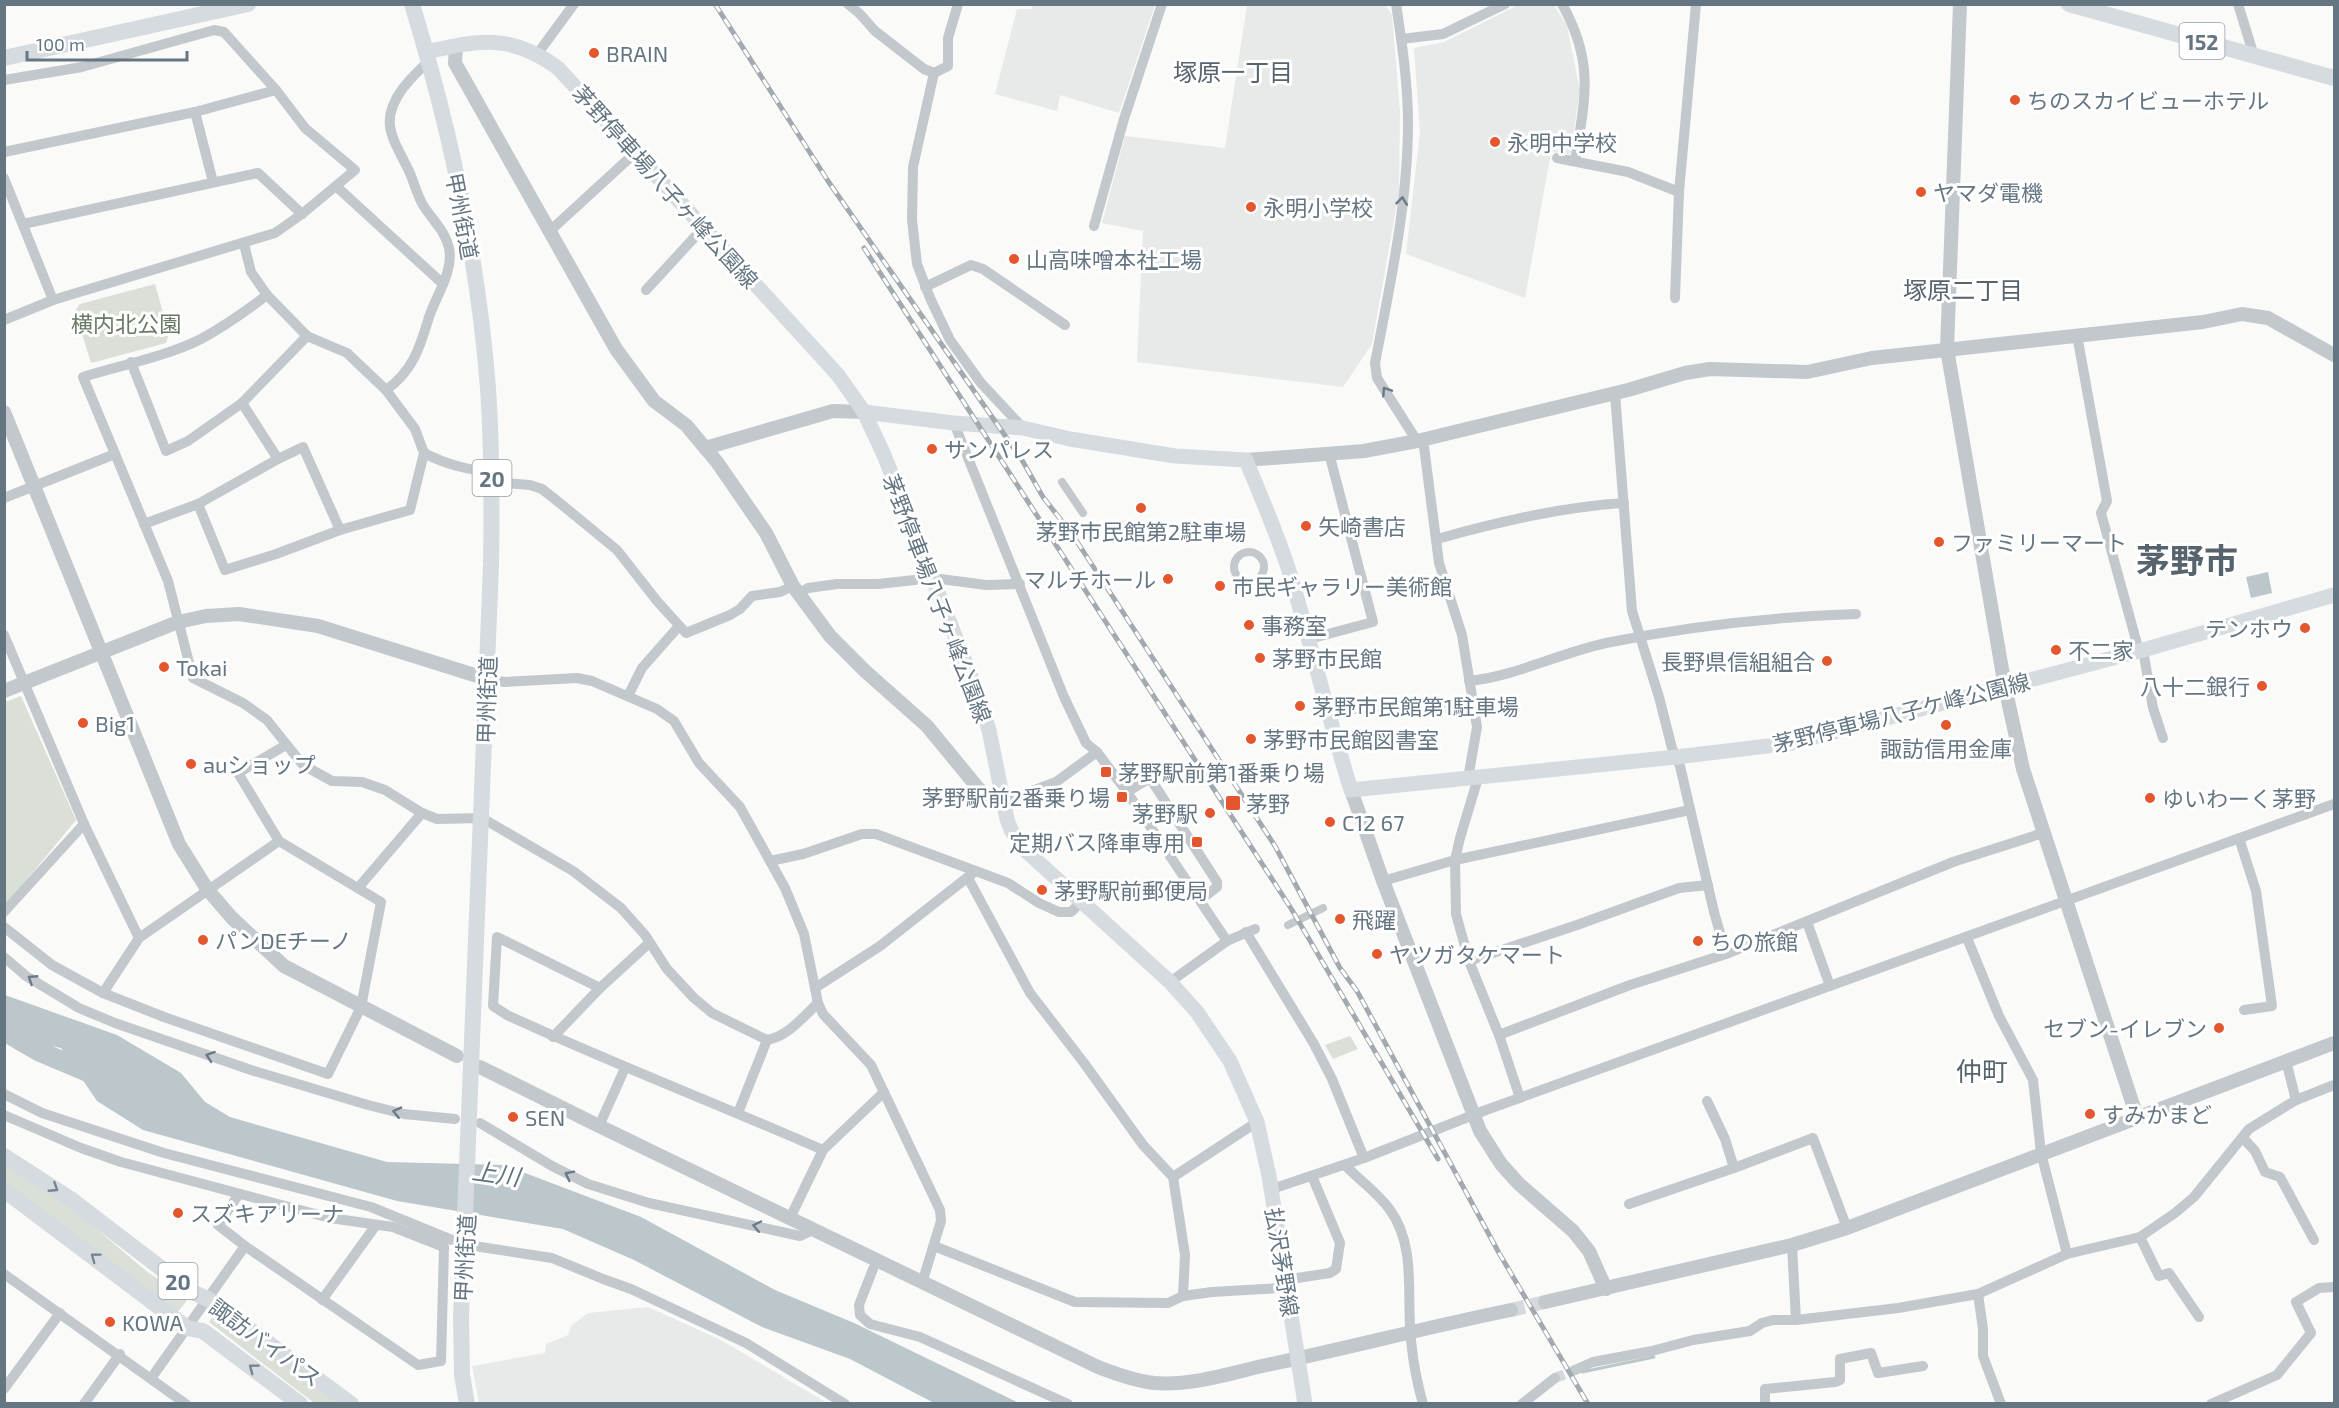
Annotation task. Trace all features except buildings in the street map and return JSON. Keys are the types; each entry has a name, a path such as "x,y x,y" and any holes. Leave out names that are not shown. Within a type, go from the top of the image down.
{"highway":[{"path":"4,58 248,4"},
{"name":"甲州街道","path":"412,4 458,181 479,303 488,387 492,477 487,680 461,1348 462,1375 467,1404"},
{"name":"152","path":"2069,4 2334,78"},
{"name":"諏訪バイパス","path":"4,1156 72,1200 192,1292 208,1299 351,1404"},
{"name":"諏訪バイパス","path":"4,1190 187,1328 203,1331 300,1404"}],"main road":[{"name":"茅野停車場八子ヶ峰公園線","path":"427,57 475,41 501,43 538,53 558,68 838,375 864,412 884,455 933,578 980,702 1002,801 1011,830 1025,850 1081,902"},
{"path":"864,412 954,423 1023,428 1070,439 1175,456 1246,460 1281,548 1351,790"},
{"name":"茅野停車場八子ケ峰公園線","path":"1351,790 1676,758 1792,743 2141,650 2334,595"},
{"path":"1081,902 1170,982"},
{"name":"払沢茅野線","path":"1170,982 1203,1020 1230,1061 1257,1122 1272,1189 1305,1404"}],"street":[{"path":"538,53 574,4"},
{"path":"848,4 882,36 924,69 934,73 948,66 948,38 958,4"},
{"path":"1094,226 1124,119 1162,4"},
{"path":"1396,4 1408,122 1406,174 1375,363 1377,378 1420,440 1439,563 1462,635 1477,738 1473,778 1455,861 1456,914 1469,961 1499,1035 1520,1098"},
{"path":"1401,39 1443,34 1505,4"},
{"path":"1562,4 1574,25 1586,77 1586,93 1575,161"},
{"path":"1675,298 1679,192 1696,4"},
{"path":"1960,4 1947,349 2005,687 2023,769 2137,1117"},
{"path":"2238,4 2254,56"},
{"path":"4,80 82,67 214,30 224,32 276,90 306,128 355,170 337,187 275,233 53,300 4,320"},
{"path":"456,46 455,63 616,349 654,401 686,425 705,448 766,532 796,590 830,636 865,671 927,726 986,795 1002,801 1056,782 1096,753"},
{"path":"387,390 406,372 420,349 430,314 447,272 450,249 442,231 422,204 414,181 394,141 388,118 394,101 427,57"},
{"path":"934,73 913,167 912,220 917,264 950,340 981,383 1023,428"},
{"path":"4,152 195,112 276,90"},
{"path":"195,112 213,182"},
{"path":"551,230 636,152"},
{"path":"1557,158 1628,172 1679,192"},
{"path":"23,224 258,173 302,214"},
{"path":"4,178 53,300"},
{"path":"337,187 443,284"},
{"path":"646,290 704,226"},
{"path":"198,504 225,570 340,530 410,510 424,453 416,429 387,390 347,353 307,336 267,295 251,272 244,244"},
{"path":"926,287 971,265 983,269 1065,325"},
{"path":"267,295 230,322 180,348 83,377 168,581 193,678 243,704 267,720 303,765 332,781 362,782 437,819 482,818 573,872 621,908 645,935 648,944 667,969 712,1013 767,1040 776,1039 789,1030 818,1004"},
{"path":"1246,460 1364,451 1615,394 1685,373 1710,369 1807,372 1872,358 2204,322 2242,314 2268,318 2334,355"},
{"path":"2077,335 2107,501 2101,513 2141,650 2153,708 2163,738"},
{"path":"131,362 166,451 188,441 242,403 307,336"},
{"path":"1615,394 1632,610 1676,758 1713,912 1726,954"},
{"path":"242,403 278,459"},
{"path":"705,448 833,411 864,412"},
{"path":"4,412 179,844 207,889 246,932 284,966 457,1056"},
{"path":"954,423 1064,697 1086,743 1127,792 1227,942"},
{"path":"144,524 198,504 303,447 340,530"},
{"path":"424,453 461,469 542,489 617,550 686,633 730,615 740,609 752,596 837,584 878,584 933,578 986,585 1020,584"},
{"path":"1309,639 1373,622 1329,453"},
{"path":"4,498 115,454"},
{"path":"1062,482 1083,513"},
{"path":"1437,539 1502,522 1592,506 1624,503"},
{"path":"1247,552 1258,553 1264,560 1263,573 1253,581 1240,579 1234,570 1236,560 1247,552"},
{"path":"4,691 178,622 206,616 239,614 318,626 487,680 505,682 577,678 592,681 657,709 674,721 699,763 740,807 785,888 804,934 818,1004 823,1014 871,1065 940,1210 941,1221 922,1283"},
{"path":"1469,681 1493,679 1530,665 1603,644 1640,637 1782,617 1856,614"},
{"path":"628,696 642,668 678,626"},
{"path":"4,635 84,824 139,938"},
{"path":"1326,710 1473,708"},
{"path":"4,927 52,965 103,993 164,1017 328,1074 361,1007 381,902 279,841 238,773 286,745"},
{"path":"1127,792 1150,778 1217,882 1217,888 1200,900"},
{"path":"1351,790 1383,881 1473,1116 1484,1139 1501,1164 1520,1184 1573,1231 1589,1251 1606,1288"},
{"path":"1272,1189 1345,1165 1520,1098 2334,804"},
{"path":"1383,881 1455,861 1690,810"},
{"path":"358,888 422,813"},
{"path":"4,912 84,824"},
{"path":"770,861 803,854 870,833 972,874 1008,883 1039,903 1059,912 1071,912 1081,902"},
{"path":"1499,1035 1630,985 1726,954 1942,866 2043,833"},
{"path":"2239,838 2256,891 2272,1006 2244,1010"},
{"path":"103,993 139,938 279,841"},
{"path":"815,988 880,946 972,874"},
{"path":"972,874 1030,993 1143,1145 1173,1177 1185,1255 1183,1296"},
{"path":"1469,961 1577,926 1679,888 1708,885"},
{"path":"1287,925 1323,908"},
{"path":"1807,922 1830,986"},
{"path":"1170,982 1227,942 1250,931 1323,1061 1364,1158"},
{"path":"600,988 497,937 493,1006 507,1015 625,1068 823,1150"},
{"path":"1967,938 1999,1016 2033,1080 2041,1152 2067,1254"},
{"path":"554,1037 600,988 648,944"},
{"path":"4,957 26,976 79,1008 114,1023 250,1070 368,1105 404,1114 455,1119"},
{"path":"738,1113 767,1040"},
{"path":"1545,1302 1792,1245 1847,1228 2041,1152 2334,1043"},
{"path":"2286,1061 2296,1100"},
{"path":"480,1066 598,1126 922,1283 1098,1367 1124,1377 1155,1383 1186,1382 1511,1310"},
{"path":"598,1126 625,1068"},
{"path":"1575,1370 1593,1362 1652,1351 1693,1340 1750,1331 1762,1323 1773,1320 1796,1320 1898,1308 1978,1294 2067,1254 2140,1237 2175,1214 2194,1197 2249,1129 2296,1100 2334,1085"},
{"path":"789,1218 823,1150 884,1092"},
{"path":"4,1094 42,1113 164,1153 371,1206 464,1242 552,1258 631,1288 746,1343 845,1404"},
{"path":"1707,1101 1725,1139 1734,1168"},
{"path":"4,1115 81,1148 330,1218 393,1227 444,1247 441,1361 418,1365 322,1300 218,1225 239,1194"},
{"path":"1173,1177 1257,1122"},
{"path":"480,1123 552,1166 596,1187 649,1203 800,1236 813,1230"},
{"path":"1629,1204 1813,1138 1847,1228"},
{"path":"2243,1138 2255,1151 2265,1172 2280,1177 2314,1240"},
{"path":"1345,1165 1392,1211 1401,1230 1407,1250 1410,1331 1423,1404"},
{"path":"934,1246 1075,1302 1168,1303 1183,1296 1279,1287 1297,1278 1330,1273 1336,1269 1340,1243 1312,1176"},
{"path":"322,1300 376,1225"},
{"path":"2140,1237 2159,1276 2169,1273 2199,1317"},
{"path":"1792,1245 1796,1320"},
{"path":"152,1377 245,1246"},
{"path":"873,1269 859,1305 860,1315 870,1324 920,1337 1068,1404"},
{"path":"4,1274 152,1377 180,1402"},
{"path":"2211,1404 2277,1375 2311,1333 2296,1302 2319,1288 2334,1287"},
{"path":"1978,1294 1983,1329 1983,1356 2001,1404"},
{"path":"4,1389 60,1312"},
{"path":"1765,1404 1765,1389 1840,1380 1840,1359 1871,1353 1878,1373 1923,1366"},
{"path":"84,1404 120,1354"},
{"path":"1522,1404 1556,1378"}],"shaded area":[{"path":"1033,4 1155,5 1119,113 1060,95 1057,111 995,94 1017,9 1031,9"},
{"name":"永明小学校","path":"1247,5 1385,5 1392,15 1400,112 1399,192 1372,344 1343,387 1137,362 1143,231 1102,223 1125,136 1225,148"},
{"name":"永明中学校","path":"1518,5 1554,5 1567,26 1580,91 1570,154 1551,152 1525,298 1406,254 1420,132 1414,48 1444,42"},
{"path":"648,1307 721,1340 827,1403 479,1403 472,1366 545,1353 546,1344 568,1335 571,1326 588,1313"}],"green space":[{"name":"横内北公園","path":"155,284 169,334 166,343 91,363 75,311 80,304"},
{"path":"21,696 76,820 5,906 5,702"},
{"path":"1350,1036 1358,1049 1333,1059 1325,1045"},
{"path":"4,1163 66,1203 145,1270 187,1300 177,1313 5,1182"},
{"path":"218,1309 344,1403 314,1403 209,1322"}],"water":[{"path":"2268,572 2272,593 2251,598 2246,577"},
{"path":"5,995 117,1035 181,1073 205,1102 230,1117 387,1162 504,1165 641,1217 775,1290 854,1323 1019,1403 934,1403 850,1359 762,1327 634,1260 563,1229 397,1201 143,1130 97,1101 61,1048 5,1036"}],"waterway":[{"name":"上川","path":"4,1031 38,1051 95,1075"},
{"path":"1582,1372 1654,1357"}],"tunnel":[{"path":"1511,1310 1545,1302"},
{"path":"1555,1378 1575,1370"}],"railway":[{"path":"715,4 828,181 1022,460 1043,497 1072,534 1275,846 1340,968 1357,991 1499,1253 1588,1404"},
{"path":"864,248 1292,910 1438,1159"}],"place":[{"name":"BRAIN","path":"594,53"},
{"name":"ちのスカイビューホテル","path":"2015,100"},
{"name":"永明中学校","path":"1495,142"},
{"name":"ヤマダ電機","path":"1921,192"},
{"name":"永明小学校","path":"1251,207"},
{"name":"山高味噌本社工場","path":"1014,259"},
{"name":"サンパレス","path":"932,449"},
{"name":"茅野市民館第2駐車場","path":"1141,508"},
{"name":"矢崎書店","path":"1306,526"},
{"name":"ファミリーマート","path":"1939,542"},
{"name":"マルチホール","path":"1168,579"},
{"name":"市民ギャラリー美術館","path":"1220,586"},
{"name":"事務室","path":"1249,625"},
{"name":"テンホウ","path":"2305,628"},
{"name":"不二家","path":"2056,650"},
{"name":"茅野市民館","path":"1260,658"},
{"name":"長野県信組組合","path":"1827,661"},
{"name":"Tokai","path":"164,667"},
{"name":"八十二銀行","path":"2262,686"},
{"name":"茅野市民館第1駐車場","path":"1300,706"},
{"name":"Big1","path":"83,723"},
{"name":"諏訪信用金庫","path":"1946,725"},
{"name":"茅野市民館図書室","path":"1251,739"},
{"name":"auショップ","path":"191,764"},
{"name":"茅野駅前第1番乗り場","path":"1106,772"},
{"name":"茅野駅前2番乗り場","path":"1122,797"},
{"name":"ゆいわーく茅野","path":"2150,798"},
{"name":"茅野","path":"1233,803"},
{"name":"茅野駅","path":"1210,813"},
{"name":"C12 67","path":"1330,822"},
{"name":"定期バス降車専用","path":"1197,842"},
{"name":"茅野駅前郵便局","path":"1042,890"},
{"name":"飛躍","path":"1340,919"},
{"name":"パンDEチーノ","path":"203,940"},
{"name":"ちの旅館","path":"1698,941"},
{"name":"ヤツガタケマート","path":"1377,954"},
{"name":"セブン-イレブン","path":"2219,1028"},
{"name":"すみかまど","path":"2090,1114"},
{"name":"SEN","path":"513,1117"},
{"name":"スズキアリーナ","path":"178,1213"},
{"name":"KOWA","path":"110,1322"}],"district":[{"name":"塚原一丁目","path":"1233,71"},
{"name":"塚原二丁目","path":"1963,289"},
{"name":"茅野市","path":"2187,559"},
{"name":"仲町","path":"1982,1070"}]}
